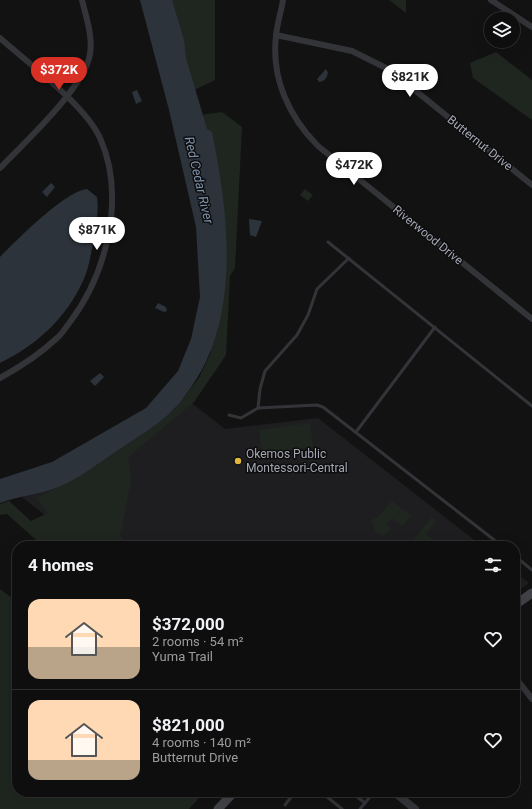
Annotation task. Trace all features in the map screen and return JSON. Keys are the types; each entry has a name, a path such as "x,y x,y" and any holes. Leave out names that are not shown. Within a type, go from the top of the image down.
{"main road":[{"path":"520,601 532,593"},
{"path":"218,809 229,797"}],"street":[{"path":"0,168 67,96 81,76 90,55 89,32 82,0"},
{"name":"Riverwood Drive","path":"283,0 276,36 276,68 281,90 293,115 310,138 532,319"},
{"path":"491,0 532,27"},
{"name":"Butternut Drive","path":"276,36 352,51 390,70 532,185"},
{"path":"0,38 67,96 87,118 100,138 109,165 112,199 106,252 92,288 76,315 58,338 28,361 0,378"},
{"path":"520,683 532,699"},
{"path":"400,797 415,809"}],"lane":[{"path":"328,242 532,406"},
{"path":"258,408 260,389 265,371 297,335 308,315 317,289 349,258"},
{"path":"356,432 435,327"},
{"path":"229,415 241,418 258,408 320,406 356,432 496,541"},
{"path":"520,560 532,570"},
{"path":"285,805 291,797"},
{"path":"327,797 342,809"},
{"path":"357,797 365,803"},
{"path":"360,809 370,797"}],"shaded area":[{"path":"171,0 215,0 215,80 194,90"},
{"path":"389,0 406,0 406,13"},
{"path":"496,52 532,80 532,120 473,78 470,63"},
{"path":"222,112 242,127 235,268 230,276 226,355 194,402 128,457 131,480 120,535 125,541 37,541 7,514 0,515 0,504 9,501 31,521 48,513 37,498 86,473 150,429 175,409 199,378 211,352 200,115"},
{"path":"305,189 313,195 308,201 300,195"},
{"name":"Okemos Public Montessori-Central","path":"184,397 225,429 318,418 476,541 77,541 22,497 55,488 175,409"},
{"path":"310,423 313,447 262,454 259,430"},
{"path":"392,501 411,516 402,526 392,518 387,523 390,530 383,536 374,530 371,522 374,518 376,519"},
{"path":"432,517 436,521 426,534 435,541 412,541"},
{"path":"520,576 529,583 520,589"},
{"path":"0,589 12,598 12,797 200,797 189,809 0,809"}],"water":[{"name":"Red Cedar River","path":"140,0 172,0 184,40 186,58 207,129 212,132 223,198 226,233 224,301 216,334 205,365 178,406 168,415 73,480 56,488 0,503 0,479 52,462 146,408 178,371 191,339 200,297 196,227 169,110"},
{"path":"326,69 328,73 326,78 319,82 317,79"},
{"path":"137,90 142,101 136,104 132,92"},
{"path":"51,183 55,187 47,197 42,192"},
{"path":"87,189 97,197 98,202 94,239 90,260 83,281 68,307 49,329 26,348 0,363 0,257 54,207 66,198"},
{"path":"249,219 262,221 256,237 250,235"},
{"path":"158,303 166,307 167,311 164,312 155,308"},
{"path":"100,373 104,377 95,386 90,381"}],"place":[{"name":"Okemos Public Montessori-Central","path":"238,461"}]}
